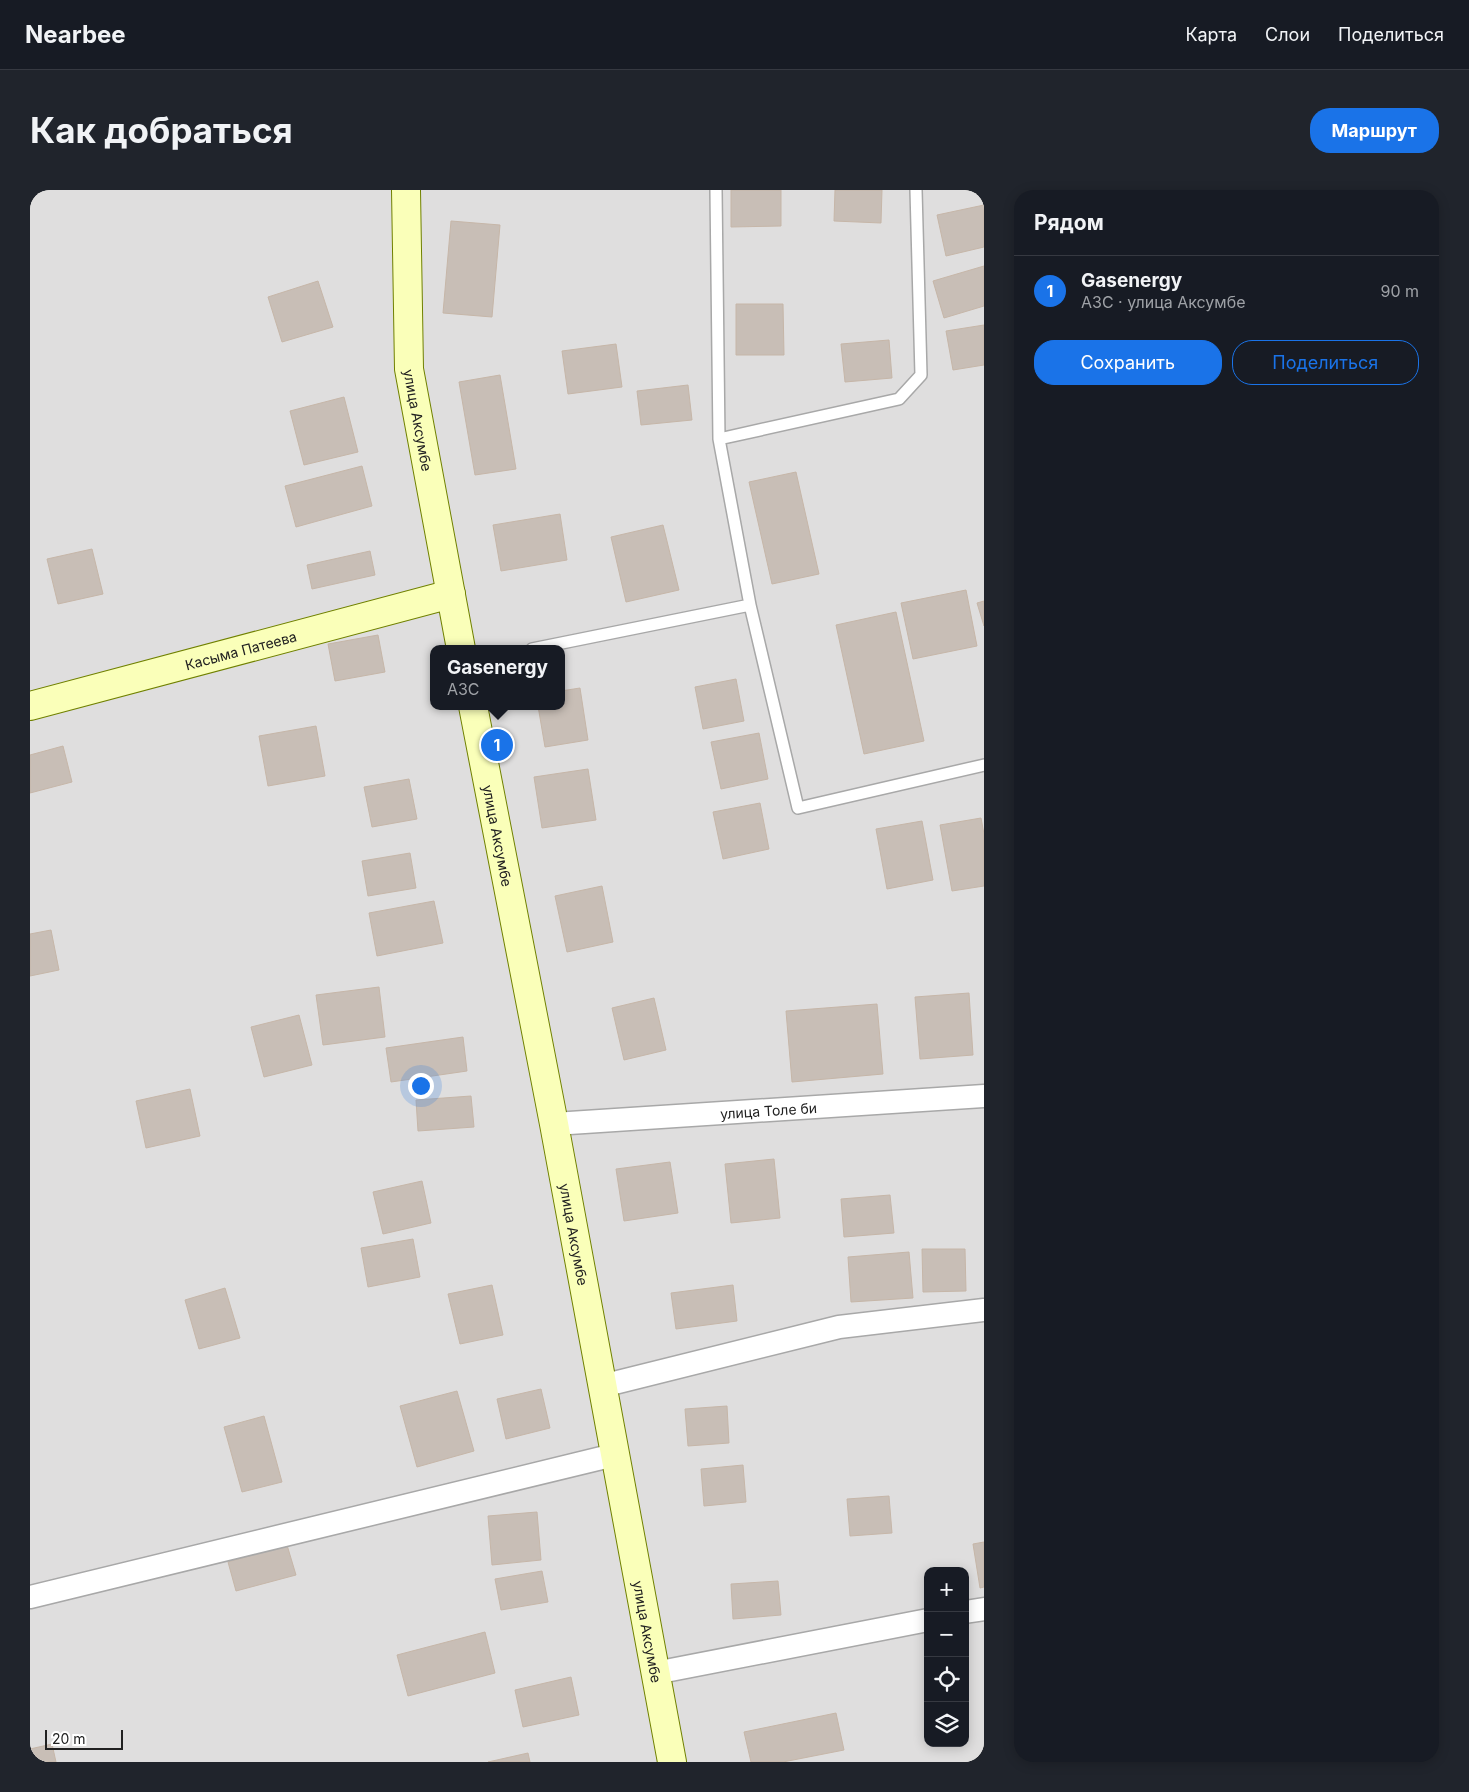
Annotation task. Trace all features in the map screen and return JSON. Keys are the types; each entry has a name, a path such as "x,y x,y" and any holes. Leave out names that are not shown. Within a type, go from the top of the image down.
{"main road":[{"name":"улица Аксумбе","path":"406,190 408,369 461,645"},
{"name":"Касыма Патеева","path":"30,706 451,594"},
{"name":"улица Аксумбе","path":"474,710 554,1124 672,1762"}],"street":[{"name":"улица Толе би","path":"554,1124 984,1096"},
{"path":"602,1386 839,1327 984,1310"},
{"path":"30,1597 614,1455"},
{"path":"969,1611 984,1609"},
{"path":"655,1673 924,1621"}],"lane":[{"path":"716,190 720,439 750,605 798,808 984,764"},
{"path":"720,439 899,399 921,376 916,190"},
{"path":"552,645 750,605"}],"shaded area":[{"path":"30,190 984,190 984,1762 30,1762"}],"building":[{"path":"731,190 781,190 781,226 731,227"},
{"path":"835,190 882,190 881,223 834,221"},
{"path":"984,205 984,247 946,256 937,215"},
{"path":"451,221 500,225 492,317 443,313"},
{"path":"984,266 984,306 944,318 933,281"},
{"path":"318,281 333,327 282,342 268,297"},
{"path":"736,304 783,304 784,355 736,355"},
{"path":"984,325 984,365 953,370 946,331"},
{"path":"889,340 892,378 845,382 841,344"},
{"path":"616,344 622,387 568,394 562,351"},
{"path":"500,375 516,469 475,475 459,382"},
{"path":"688,385 692,420 641,425 637,391"},
{"path":"344,397 358,452 304,465 290,411"},
{"path":"362,466 372,506 296,527 285,486"},
{"path":"796,472 819,574 772,584 749,482"},
{"path":"560,514 567,560 501,571 493,525"},
{"path":"663,525 679,590 626,602 611,537"},
{"path":"92,549 103,594 58,604 47,559"},
{"path":"370,551 375,575 312,589 307,565"},
{"path":"966,590 977,646 913,659 901,603"},
{"path":"984,601 984,626 977,603"},
{"path":"896,612 924,741 864,754 836,625"},
{"path":"378,635 385,672 335,681 328,644"},
{"path":"736,679 744,721 703,729 695,687"},
{"path":"580,688 588,740 545,747 539,710 565,710 565,690"},
{"path":"316,726 325,776 268,786 259,736"},
{"path":"759,733 768,779 721,789 711,742"},
{"path":"63,746 72,782 30,793 30,755"},
{"path":"588,769 596,820 542,828 534,777"},
{"path":"409,779 417,819 372,827 364,787"},
{"path":"760,803 769,849 723,859 713,812"},
{"path":"981,818 984,834 984,886 952,891 940,825"},
{"path":"922,821 933,880 887,889 876,829"},
{"path":"410,853 416,888 368,896 362,861"},
{"path":"602,886 613,942 567,952 555,896"},
{"path":"434,901 443,943 377,956 369,913"},
{"path":"51,930 59,970 30,976 30,934"},
{"path":"379,987 385,1037 323,1045 316,995"},
{"path":"969,993 973,1055 920,1059 915,997"},
{"path":"654,998 666,1050 624,1060 612,1008"},
{"path":"877,1004 883,1074 792,1082 786,1011"},
{"path":"299,1015 312,1065 264,1077 251,1027"},
{"path":"463,1037 467,1071 391,1082 386,1048"},
{"path":"190,1089 200,1136 146,1148 136,1101"},
{"path":"471,1096 474,1127 418,1131 416,1100"},
{"path":"774,1159 780,1218 731,1223 725,1164"},
{"path":"670,1162 678,1213 624,1221 616,1169"},
{"path":"422,1181 431,1223 383,1234 373,1192"},
{"path":"890,1195 894,1233 844,1237 841,1199"},
{"path":"413,1239 420,1277 368,1287 361,1248"},
{"path":"922,1249 965,1249 966,1291 923,1292"},
{"path":"909,1252 913,1298 851,1302 848,1257"},
{"path":"492,1285 503,1335 460,1344 448,1294"},
{"path":"733,1285 737,1321 676,1329 671,1293"},
{"path":"225,1288 240,1338 199,1349 185,1300"},
{"path":"541,1389 550,1428 506,1439 497,1399"},
{"path":"457,1391 474,1451 417,1467 400,1406"},
{"path":"727,1406 729,1443 688,1446 685,1409"},
{"path":"264,1416 282,1482 242,1492 224,1427"},
{"path":"743,1465 746,1502 704,1506 701,1469"},
{"path":"889,1496 892,1533 850,1536 847,1499"},
{"path":"537,1512 541,1560 492,1565 488,1516"},
{"path":"984,1542 984,1587 980,1588 973,1544"},
{"path":"287,1545 296,1575 236,1591 228,1562"},
{"path":"542,1571 548,1602 501,1610 495,1579"},
{"path":"778,1581 781,1615 733,1619 731,1584"},
{"path":"485,1632 495,1673 408,1696 397,1655"},
{"path":"571,1677 579,1715 523,1727 515,1690"},
{"path":"836,1713 844,1750 783,1762 751,1762 744,1732"},
{"path":"52,1744 56,1762 30,1762 30,1749"},
{"path":"528,1753 530,1762 488,1762"}],"place":[{"name":"Gasenergy","path":"497,745"}]}
